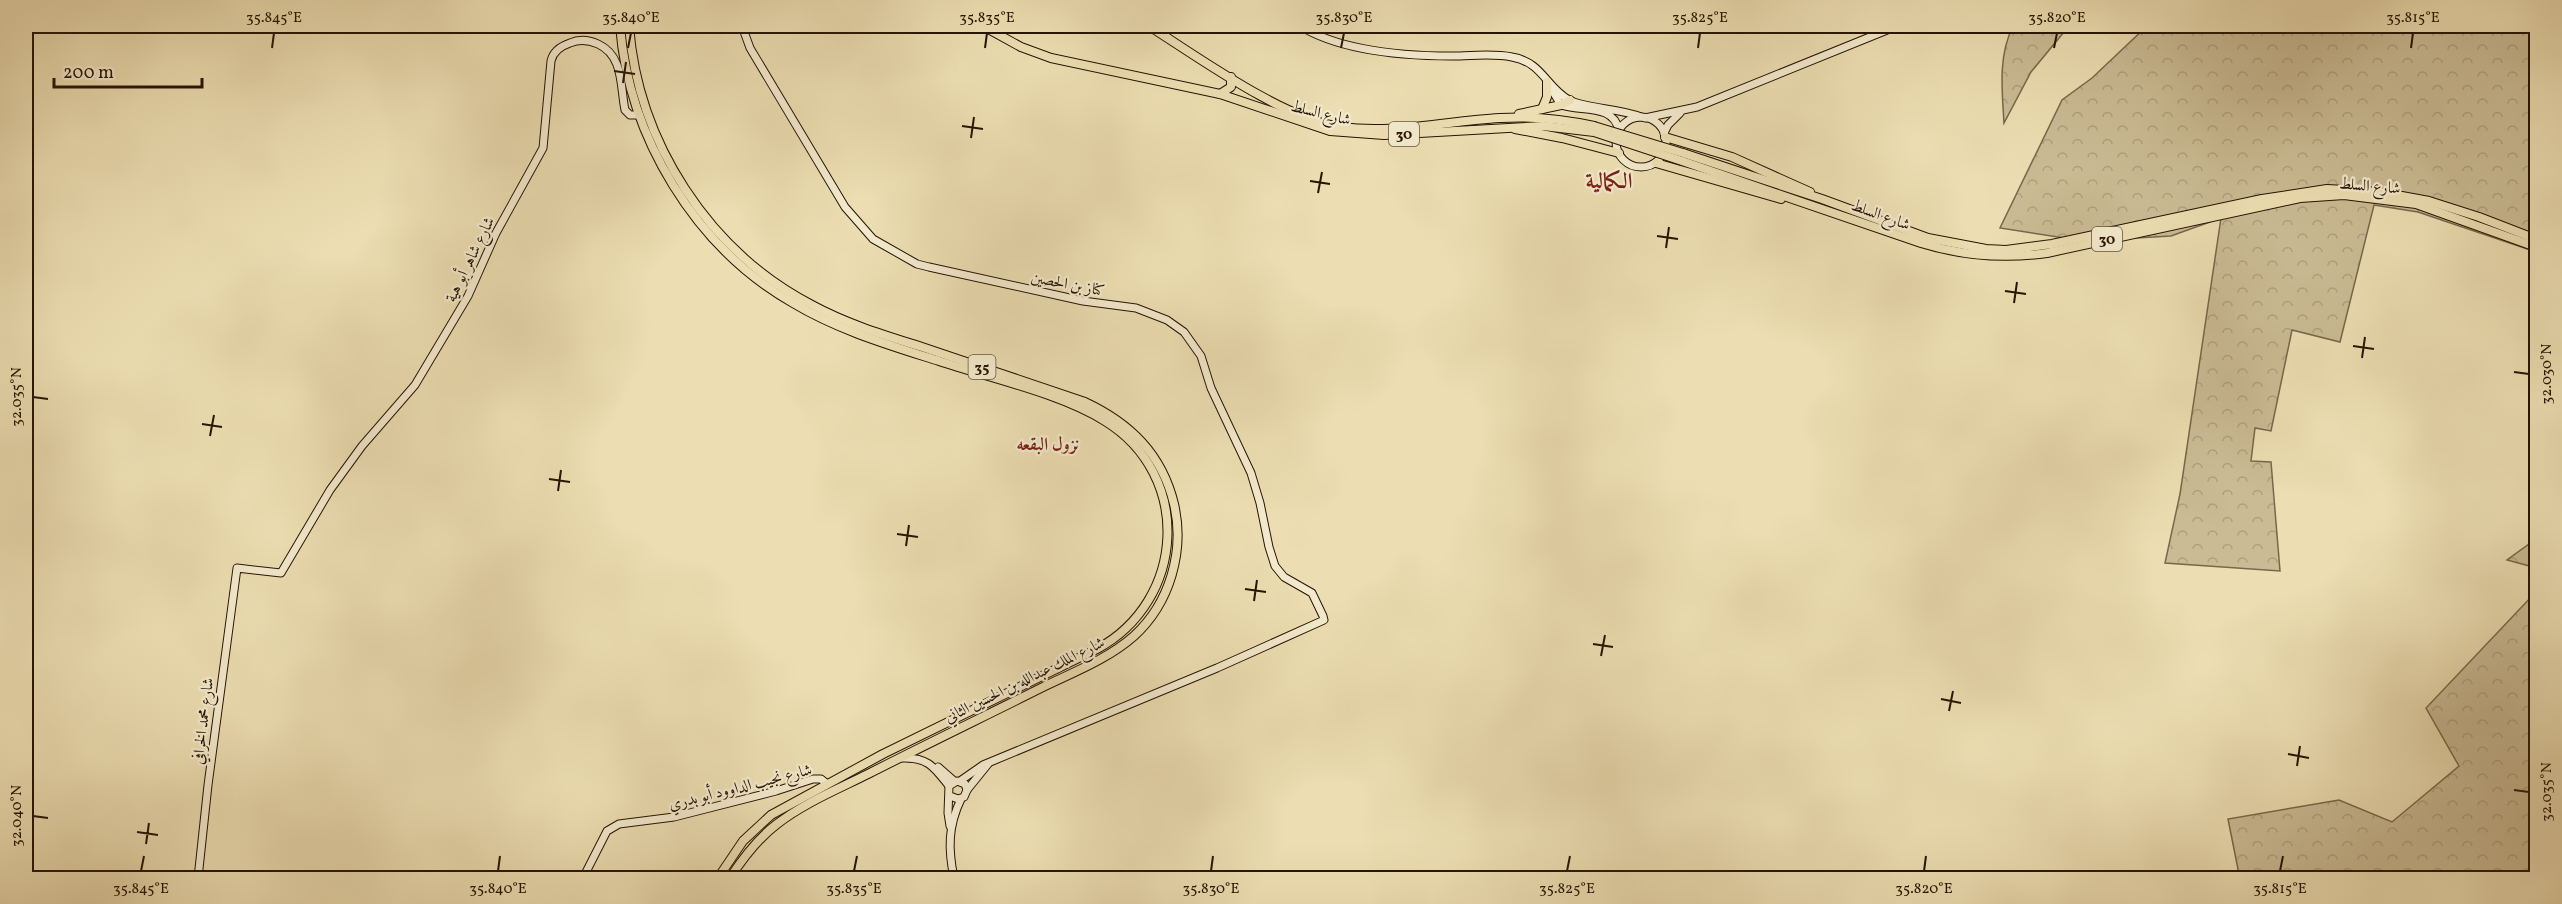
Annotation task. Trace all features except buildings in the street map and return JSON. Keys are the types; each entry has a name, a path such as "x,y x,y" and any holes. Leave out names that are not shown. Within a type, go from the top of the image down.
{"highway":[{"name":"شارع الملك عبدالله بن الحسين الثاني","path":"620,26 629,78 639,116 663,167 698,219 737,263 773,291 842,328 1036,392 1088,412 1127,438 1151,469 1163,496 1168,535 1165,564 1154,592 1140,614 1120,635 1108,644 986,709 932,741 779,822 754,844 730,879"},
{"name":"شارع الملك عبدالله بن الحسين الثاني","path":"629,26 639,91 648,118 671,168 710,222 730,245 756,269 791,294 847,322 1098,408 1115,418 1138,436 1157,460 1172,497 1178,539 1174,568 1160,603 1134,635 1112,652 826,783 780,809 756,827 734,853 718,879"}],"main road":[{"name":"30","path":"983,26 1021,47 1051,58 1220,94"},
{"name":"30","path":"1149,26 1231,77"},
{"path":"1220,94 1231,87 1231,77"},
{"name":"شارع السلط","path":"1231,77 1303,116 1342,127 1400,127 1500,118 1556,119 1821,199 1928,238 1986,249 2006,250 2052,244 2271,197 2326,189 2372,191 2429,201 2480,217 2536,239"},
{"path":"1542,109 1547,97 1546,80"},
{"name":"شارع السلط","path":"1220,94 1314,127 1343,133 1384,135 1543,126 1594,129"},
{"path":"1500,118 1561,105 1570,100"},
{"path":"1504,127 1562,138 1619,153"},
{"path":"1665,135 1759,168 1821,199"},
{"name":"شارع السلط","path":"1683,157 1933,247 1991,257 2047,252 2300,198 2344,195 2383,198 2416,204 2536,247"},
{"path":"1656,162 1791,202 1811,204"}],"street":[{"name":"كناز بن الحصين","path":"742,26 756,58 839,199 873,238 912,261 929,267 1083,301 1136,308 1149,312 1167,320 1190,338 1201,356 1211,388 1251,473 1275,566 1284,577 1316,597 1324,620 1217,668 988,764"},
{"path":"1300,26 1328,39 1355,46 1430,56 1514,57 1533,65 1546,80 1570,100 1643,117 1658,124 1665,135"},
{"path":"1685,110 1672,120 1665,135 1665,151 1656,162 1644,167 1636,167 1625,161 1619,153 1616,138 1628,121 1685,110 1832,54 1897,26"},
{"name":"شارع شاهر أبو هية","path":"237,568 282,573 330,490 362,446 414,385 468,296 496,233 540,156 545,137 550,62 554,53 580,40 596,43 608,49 617,64 625,110 630,115 639,116"},
{"path":"1546,80 1561,105 1610,114 1617,123 1619,131"},
{"name":"شارع محمد الخرافي","path":"198,879 208,781 237,568"},
{"path":"932,741 923,753 954,783 967,790"},
{"path":"899,758 916,758 933,765"},
{"path":"954,879 949,847 950,796 954,783 978,767 988,764"},
{"path":"950,826 961,799 988,764"},
{"name":"شارع نجيب الداوود أبو بدري","path":"583,879 608,831 619,824 674,818 776,791 813,778 821,779 826,783"},
{"path":"950,796 961,799"}],"green space":[{"path":"2013,26 2069,26 2031,72 2004,123 2003,61"},
{"path":"2147,26 2536,26 2536,252 2418,212 2374,205 2340,342 2292,330 2271,431 2255,428 2251,461 2271,462 2280,571 2165,563 2180,494 2221,218 2171,236 2084,241 2000,228 2062,100 2092,78"},
{"path":"2536,539 2536,571 2533,567 2507,560"},
{"path":"2536,594 2536,878 2141,878 2239,874 2228,819 2339,800 2392,822 2459,766 2426,708"}],"district":[{"name":"الكمالية","path":"1609,180"},
{"name":"نزول البقعه","path":"1048,444"}]}
